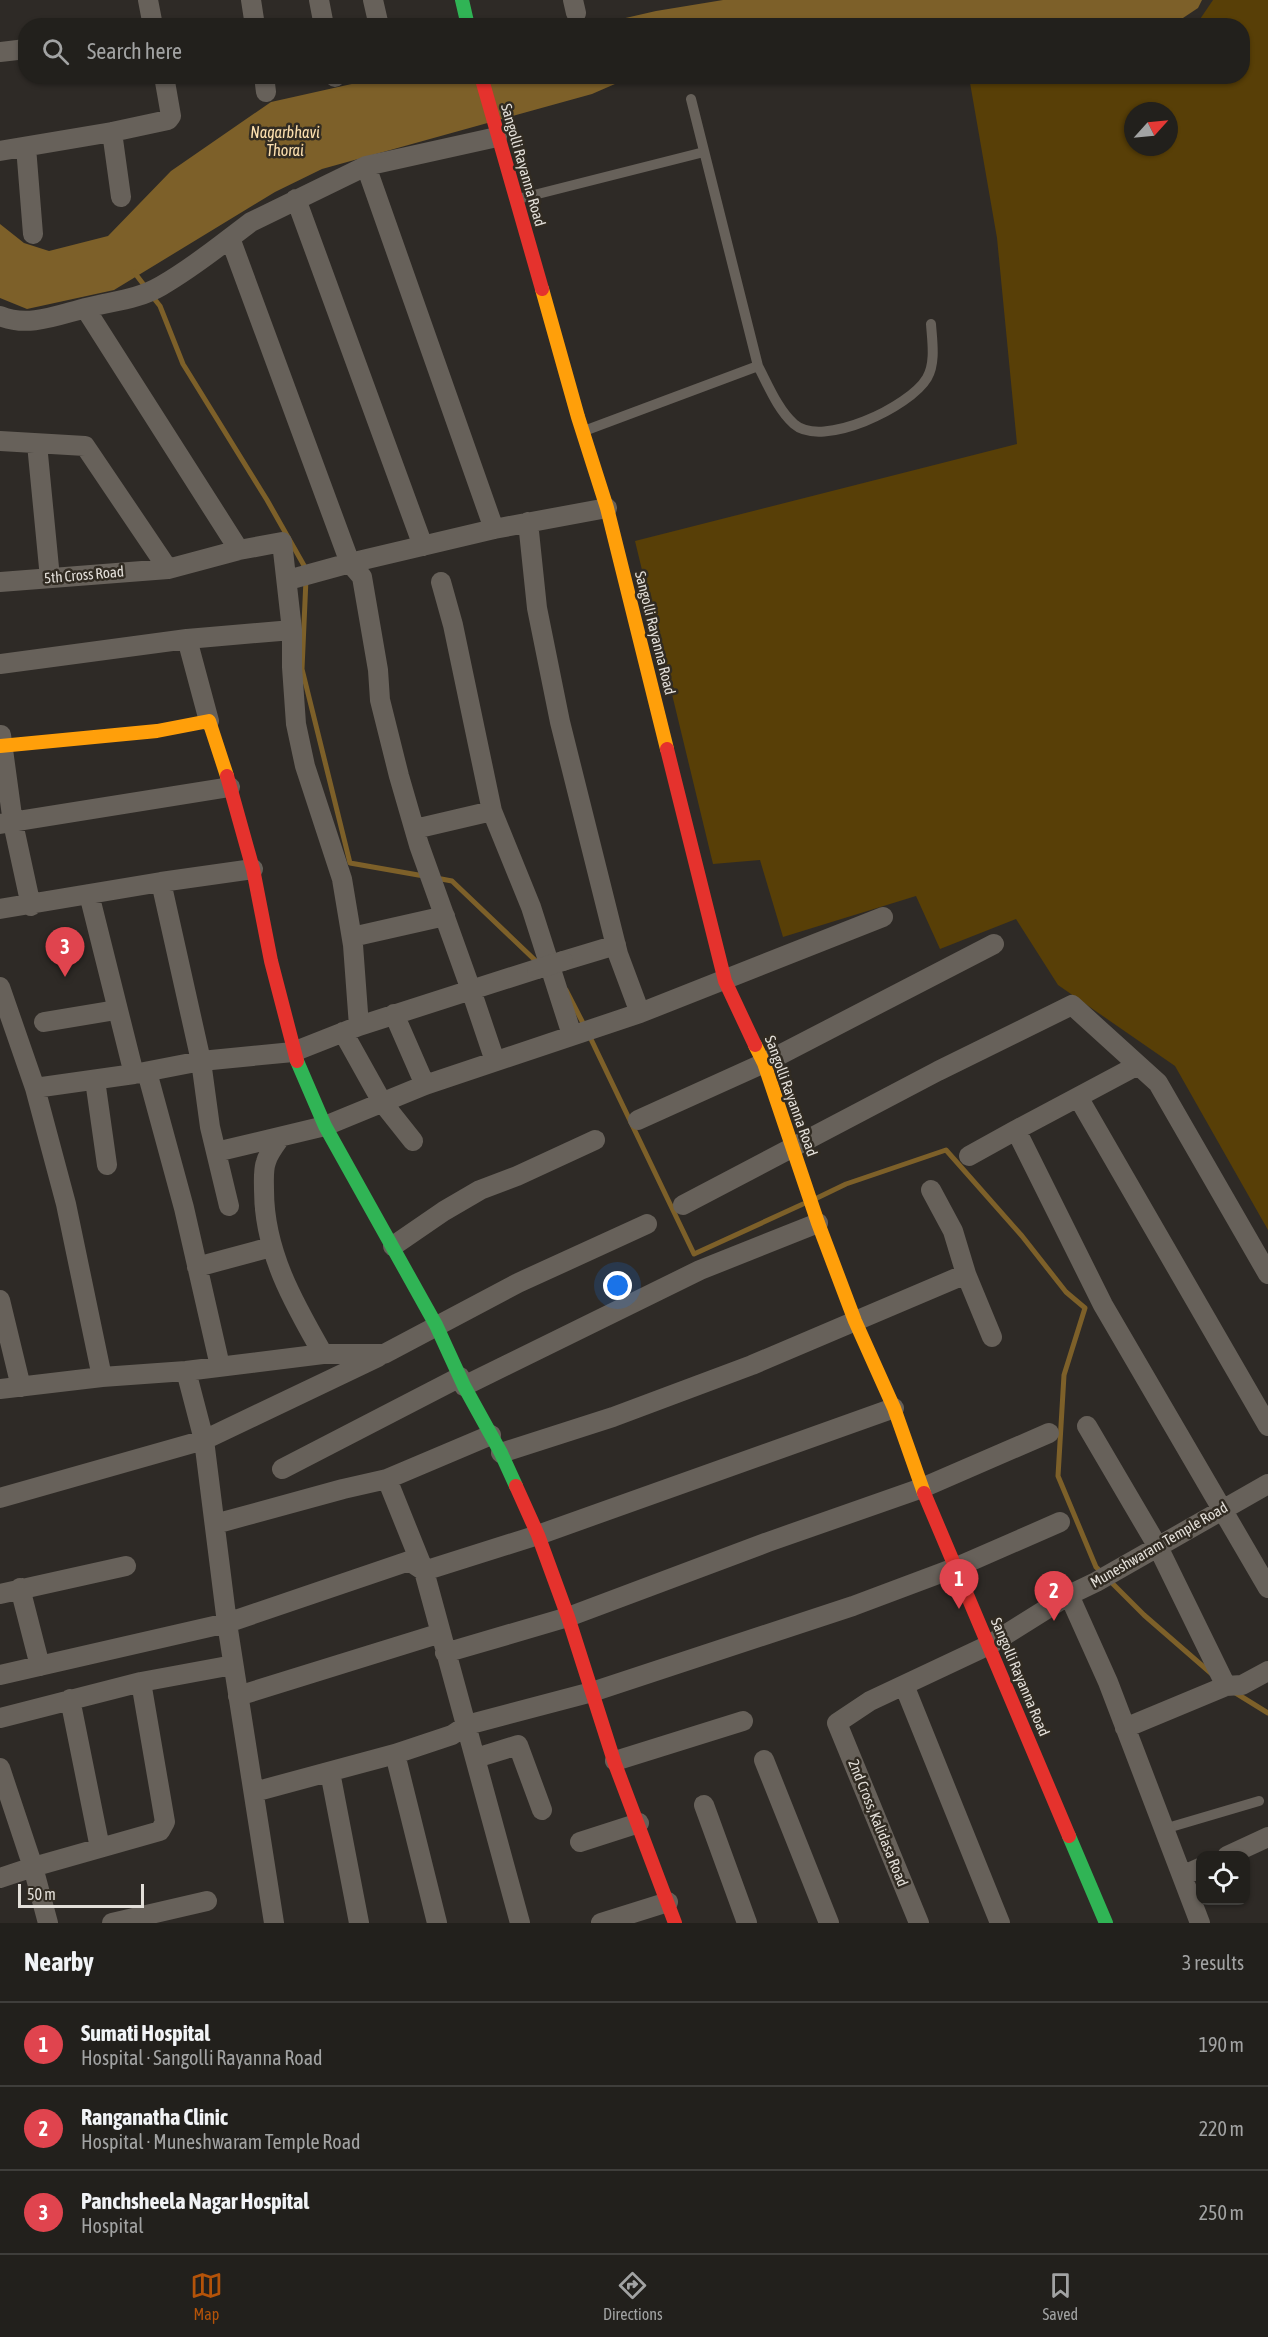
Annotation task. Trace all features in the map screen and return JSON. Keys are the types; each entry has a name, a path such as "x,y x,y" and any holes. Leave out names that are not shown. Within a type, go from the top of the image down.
{"street":[{"path":"148,0 151,18"},
{"path":"251,0 254,18"},
{"path":"319,0 322,18"},
{"path":"373,0 377,18"},
{"path":"462,0 466,18"},
{"path":"0,52 18,50"},
{"path":"0,151 112,132 170,119 165,84"},
{"name":"Sangolli Rayanna Road","path":"483,84 607,508 725,981 764,1064 855,1321 894,1408 922,1488 1106,1923"},
{"path":"0,316 11,321 49,319 85,308 135,298 161,286 251,222 366,166 495,131"},
{"path":"112,132 121,196"},
{"path":"26,147 33,234"},
{"path":"366,166 494,529"},
{"path":"296,199 423,546"},
{"path":"230,238 350,563 362,577 378,670 380,700 415,830 495,1061"},
{"path":"85,308 240,550"},
{"path":"0,441 85,446 168,569"},
{"path":"37,444 50,578"},
{"path":"413,1141 382,1102 351,1029 352,937 342,879 305,766 296,724 292,630 300,577 494,529 607,508"},
{"path":"528,522 537,608 560,722 616,945 640,1013"},
{"name":"5th Cross Road","path":"0,582 168,569 240,550 282,542 300,577"},
{"path":"441,582 453,626 492,811 531,907 572,1035"},
{"path":"0,664 187,639 292,630"},
{"path":"187,639 253,869 292,1052 325,1126 436,1325 462,1381 501,1453 538,1535 568,1617 615,1761 675,1923"},
{"path":"31,906 7,823 1,741 157,731 209,721"},
{"path":"7,823 230,787"},
{"path":"415,830 492,811"},
{"path":"0,909 31,906 161,882 253,869"},
{"path":"161,882 201,1061 210,1127 228,1206"},
{"path":"89,894 116,1010 140,1073 184,1208 220,1366"},
{"path":"352,937 445,916"},
{"path":"216,1152 325,1126 425,1085 640,1013 883,917"},
{"path":"638,1120 764,1064 994,944"},
{"path":"35,1088 140,1073 201,1061 292,1052 394,1014 616,945"},
{"path":"0,987 35,1088 66,1204 102,1377"},
{"path":"683,1205 938,1071 1072,1005 1158,1083 1268,1274"},
{"path":"44,1022 116,1010"},
{"path":"394,1014 425,1085"},
{"path":"969,1156 1138,1065"},
{"path":"95,1080 107,1165"},
{"path":"1078,1097 1268,1426"},
{"path":"1016,1130 1104,1305 1268,1588"},
{"path":"280,1138 266,1161 264,1176 264,1203 271,1247 292,1301 323,1354"},
{"path":"393,1246 444,1211 480,1191 594,1140"},
{"path":"931,1190 953,1231 966,1274 992,1337"},
{"path":"282,1469 462,1381 816,1216"},
{"path":"0,1498 204,1440 419,1337 436,1325 518,1283 647,1224"},
{"path":"197,1267 271,1247"},
{"path":"501,1453 635,1409 752,1365 966,1274"},
{"path":"0,1299 21,1387"},
{"path":"0,1389 102,1377 186,1371 323,1354 384,1354"},
{"path":"186,1371 204,1440 226,1623 274,1923"},
{"path":"424,1571 538,1535 894,1408"},
{"path":"1087,1426 1158,1547 1226,1686"},
{"path":"445,1653 568,1617 768,1542 922,1488 1048,1433"},
{"path":"214,1524 387,1479 491,1435"},
{"path":"387,1479 424,1571 520,1923"},
{"name":"Muneshwaram Temple Road","path":"837,1723 870,1701 989,1645 1069,1595 1268,1484"},
{"path":"254,1792 395,1754 452,1735 467,1725 592,1692 853,1606 957,1567 1060,1522"},
{"path":"0,1675 226,1623 409,1561 424,1571"},
{"path":"0,1594 126,1566"},
{"path":"20,1588 40,1666"},
{"path":"1069,1595 1108,1682 1200,1923"},
{"path":"238,1696 441,1633"},
{"path":"0,1718 141,1682 233,1665"},
{"path":"1125,1728 1226,1686 1242,1685 1268,1671"},
{"path":"0,1878 160,1832 165,1822 141,1682"},
{"path":"904,1685 1000,1923"},
{"path":"70,1700 100,1848"},
{"path":"615,1761 743,1720"},
{"name":"2nd Cross, Kalidasa Road","path":"837,1723 919,1923"},
{"path":"476,1758 518,1745 542,1810"},
{"path":"395,1754 436,1923"},
{"path":"764,1760 829,1923"},
{"path":"0,1767 33,1867 48,1923"},
{"path":"330,1772 359,1923"},
{"path":"704,1805 747,1923"},
{"path":"580,1842 639,1822"},
{"path":"1238,1851 1268,1837"},
{"path":"1182,1876 1196,1870"},
{"path":"112,1923 207,1902"},
{"path":"601,1923 668,1902"}],"lane":[{"path":"691,99 758,366 795,425 817,432 858,424 886,412 919,390 929,376 933,359 931,324"},
{"path":"516,200 704,152"},
{"path":"583,431 758,366"},
{"path":"1164,1829 1259,1801"}],"shaded area":[{"path":"1213,0 1268,0 1268,1230 1175,1066 1058,985 1016,919 940,949 916,896 783,937 760,860 713,864 635,541 1017,444 997,238 970,84 1250,84 1250,18 1201,18"}],"water":[{"path":"723,0 1202,0 1198,8 1183,18 626,18"},
{"name":"Nagarbhavi Thorai","path":"352,84 615,84 592,94 322,169 275,192 114,290 27,309 0,298 0,224 24,243 49,251 108,236 171,171 271,102"}],"waterway":[{"path":"134,272 147,289"},
{"path":"152,296 160,306 183,364 267,500 306,569"},
{"path":"306,579 302,669 350,863 424,876"},
{"path":"436,878 452,881 538,963"},
{"path":"566,990 585,1027"},
{"path":"589,1035 694,1254 803,1204"},
{"path":"817,1198 846,1184 946,1150 1022,1236 1066,1292 1085,1308 1064,1375 1058,1476 1096,1567 1102,1573"},
{"path":"1109,1580 1144,1615 1213,1675"},
{"path":"1234,1692 1268,1713"}],"traffic: fast":[{"path":"462,0 466,18"},
{"path":"297,1061 325,1126 436,1325 464,1386 501,1453 516,1486"},
{"path":"1069,1836 1106,1923"}],"traffic: slow":[{"path":"542,289 578,417 607,508 667,749"},
{"path":"0,746 157,731 209,721 227,776"},
{"path":"755,1045 764,1063 818,1223 855,1321 894,1408 924,1493"}],"traffic: jam":[{"path":"483,84 542,289"},
{"path":"667,749 725,981 755,1045"},
{"path":"227,776 253,869 271,961 297,1061"},
{"path":"516,1486 538,1535 568,1617 615,1764 675,1923"},
{"path":"924,1493 1069,1836"}],"place":[{"name":"Panchsheela Nagar Hospital","path":"65,977"},
{"name":"Sumati Hospital","path":"959,1609"},
{"name":"Ranganatha Clinic","path":"1054,1621"}]}
